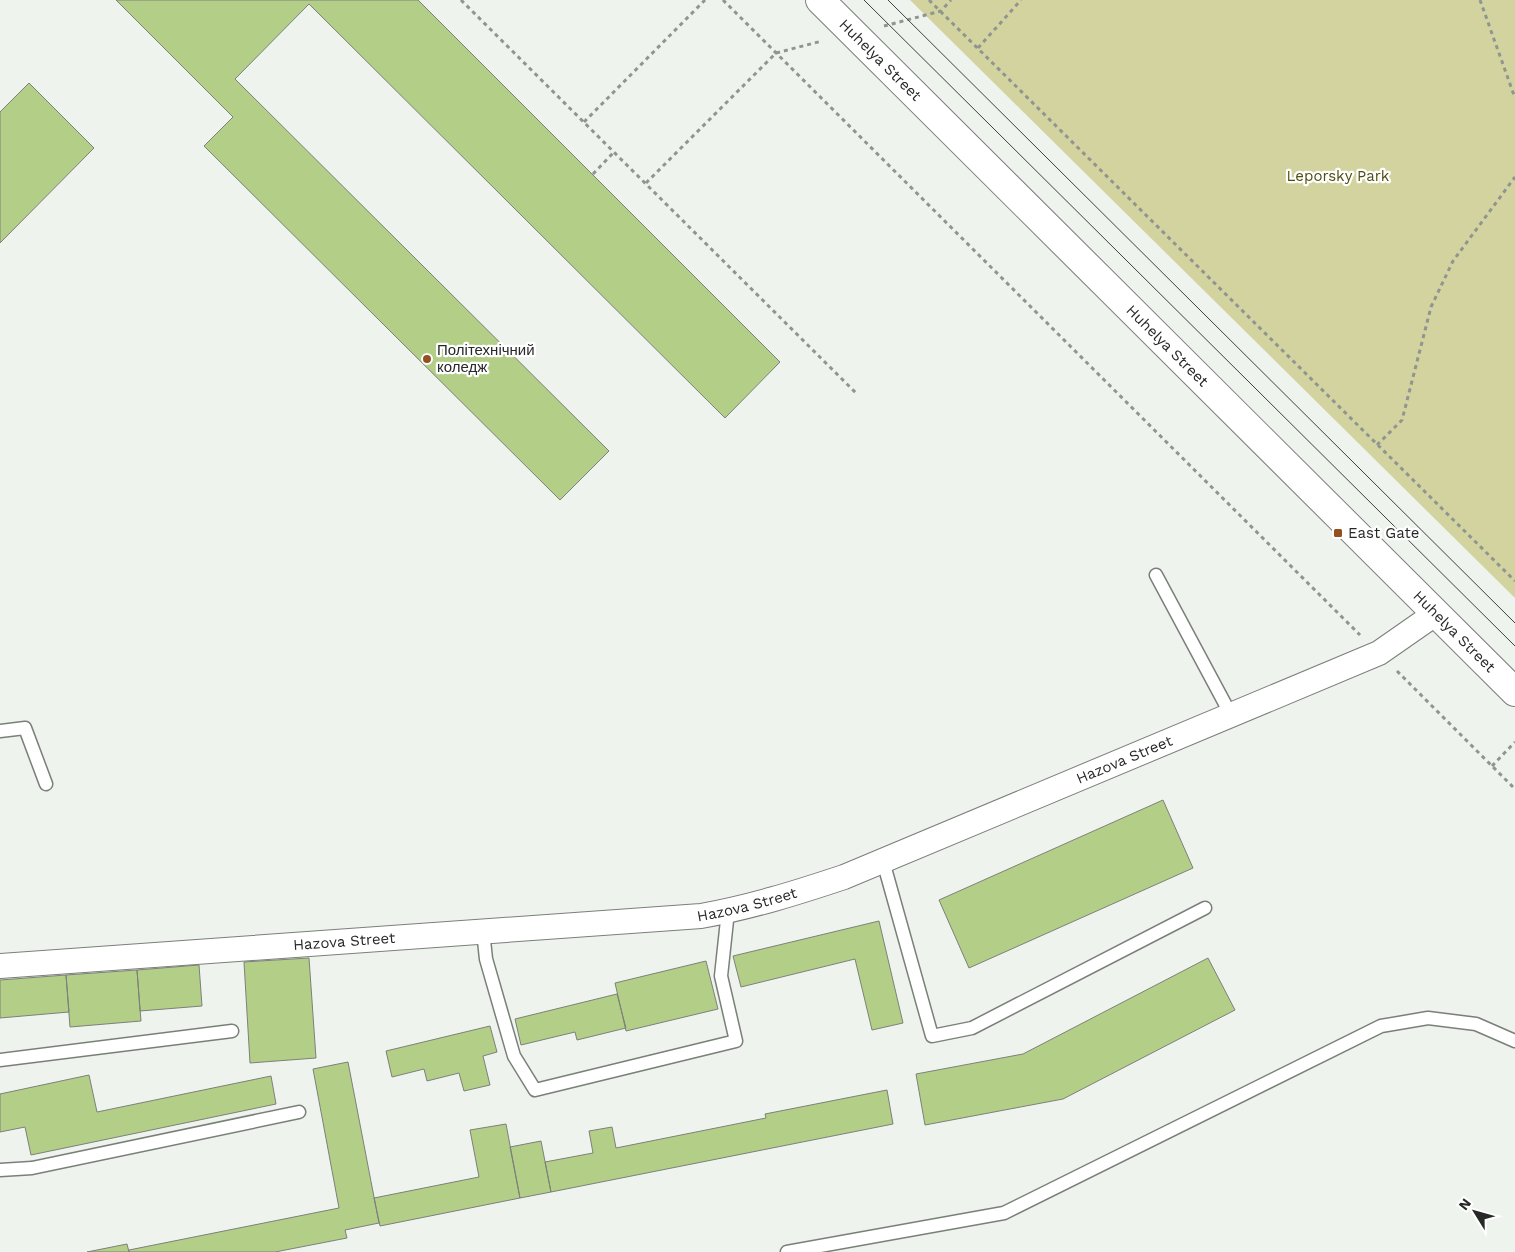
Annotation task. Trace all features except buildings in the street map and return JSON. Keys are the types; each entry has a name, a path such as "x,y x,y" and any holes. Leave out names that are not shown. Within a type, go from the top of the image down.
{"street":[{"name":"Huhelya Street","path":"820,0 1515,692"},
{"name":"Hazova Street","path":"0,966 701,916 786,897 883,861 1379,653 1435,614"}],"lane":[{"path":"1156,576 1231,715"},
{"path":"0,731 25,728 46,784"},
{"path":"883,861 932,1036 972,1028 1206,908"},
{"path":"483,931 486,959 514,1056 535,1090 736,1041 722,976 728,911"},
{"path":"787,1252 1004,1213 1381,1026 1428,1018 1476,1024 1515,1041"},
{"path":"0,1060 232,1031"},
{"path":"0,1170 32,1168 299,1112"}],"path":[{"path":"461,0 857,394"},
{"path":"584,122 704,0"},
{"path":"723,0 1515,789"},
{"path":"930,0 1515,581"},
{"path":"941,11 951,0"},
{"path":"978,48 1021,0"},
{"path":"1480,0 1515,98"},
{"path":"646,183 776,53"},
{"path":"593,174 614,152"},
{"path":"1377,445 1402,420 1431,307 1453,261 1515,177"},
{"path":"1492,766 1515,742"}],"green space":[{"name":"Leporsky Park","path":"910,0 1515,0 1515,598"}],"tram line":[{"path":"864,0 1515,646"},
{"path":"888,0 1515,623"}],"place":[{"name":"Політехнічний коледж","path":"427,359"},
{"name":"East Gate","path":"1338,533"}]}
